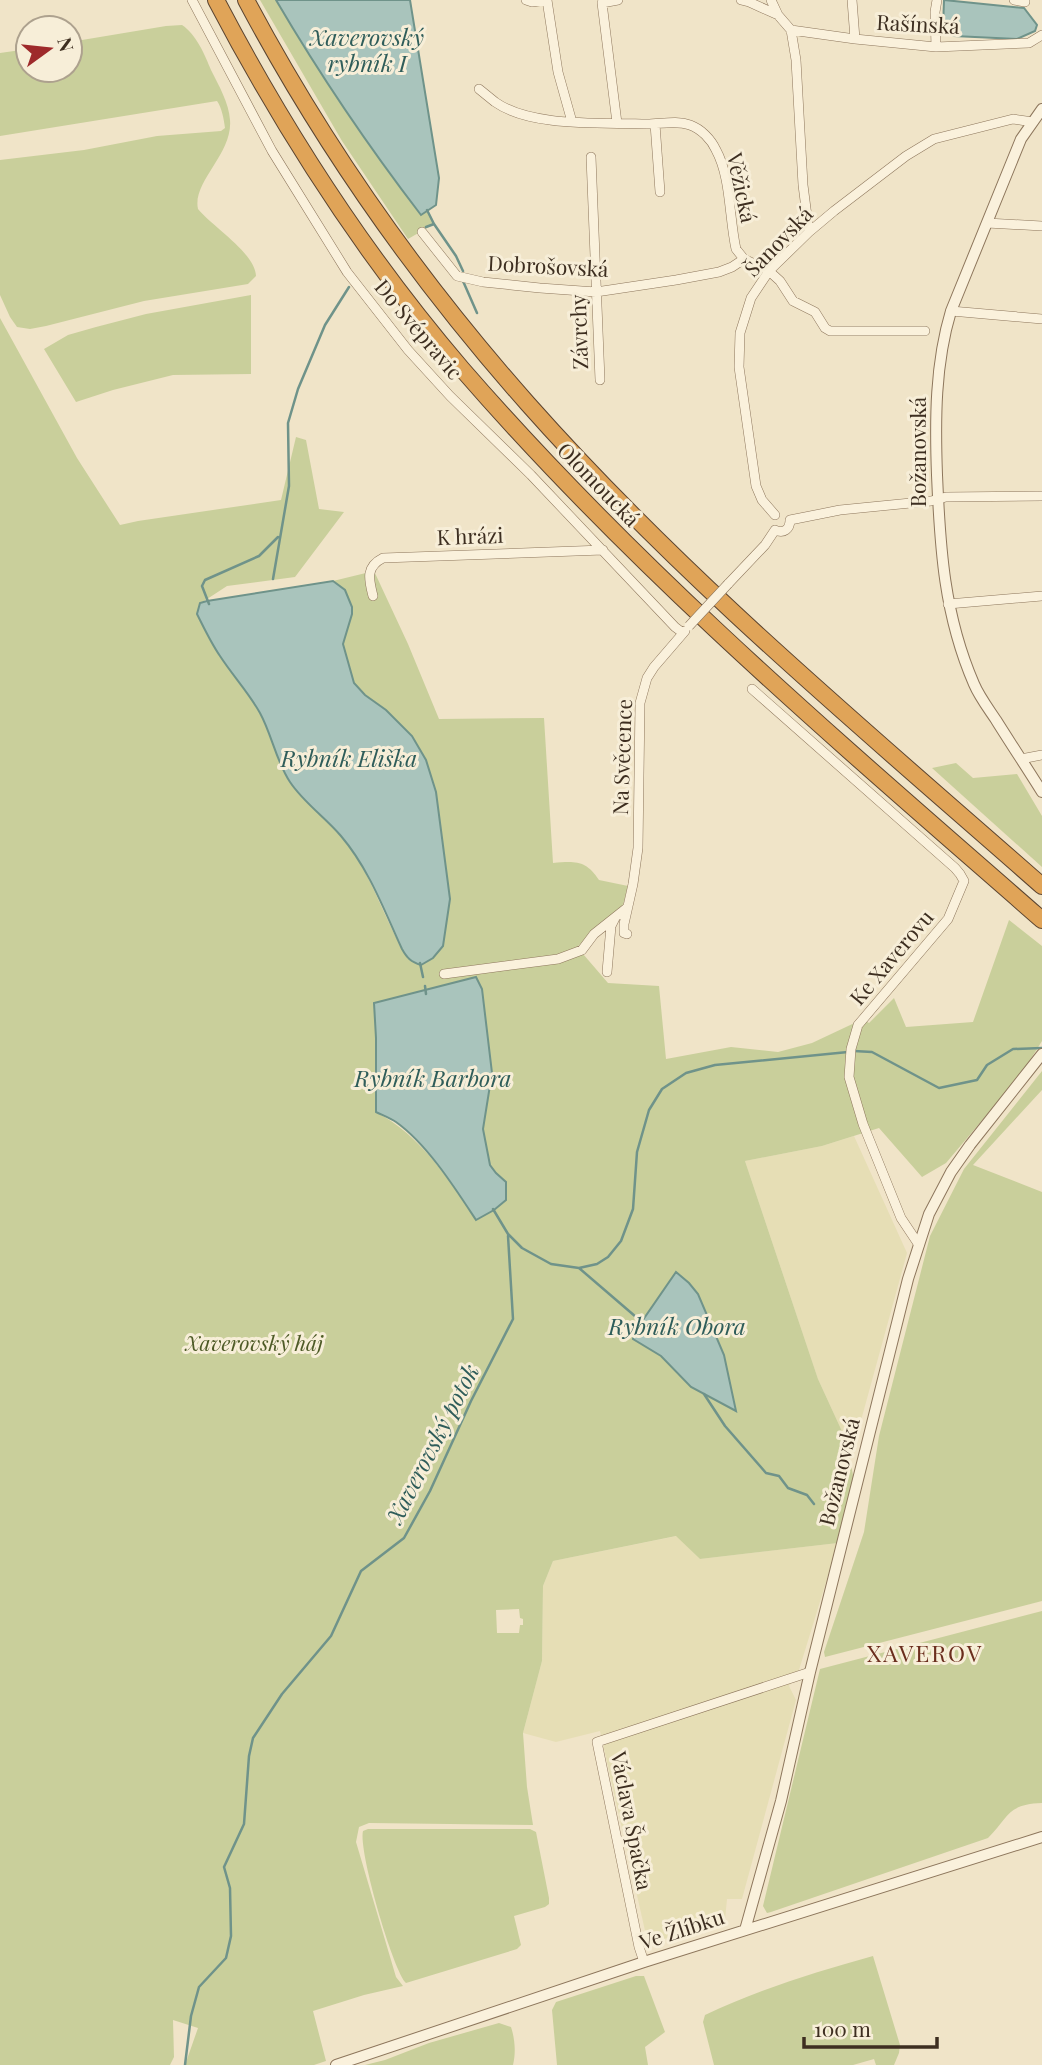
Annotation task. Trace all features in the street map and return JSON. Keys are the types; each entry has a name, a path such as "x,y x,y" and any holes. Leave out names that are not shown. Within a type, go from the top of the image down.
{"highway":[{"name":"Olomoucká","path":"216,0 243,52 296,140 358,233 460,367 509,422 596,515 728,641 1042,920"},
{"name":"Olomoucká","path":"246,0 318,126 381,220 528,404 664,545 744,621 1042,886"}],"street":[{"name":"Do Svépravic","path":"192,0 272,151 347,272 408,350 675,627 686,629"},
{"path":"526,0 547,0 558,72 572,121"},
{"path":"617,123 602,3 618,0"},
{"path":"741,0 778,15"},
{"path":"771,0 778,15 791,30 796,60 803,185 809,232"},
{"path":"852,0 855,39"},
{"path":"936,47 937,0"},
{"path":"1014,0 1025,0"},
{"name":"Rašínská","path":"791,30 936,47 1029,43 1042,35"},
{"name":"Věžická","path":"479,89 497,103 545,120 688,124 698,129 712,142 720,158 736,249 744,259"},
{"name":"Božanovská","path":"1042,109 1021,139 951,311 945,330 937,399 938,499 944,580 957,639 975,687 1042,792"},
{"name":"Šanovská","path":"775,515 762,500 756,486 739,367 740,333 751,298 769,271 809,232 906,156 933,139 1013,119 1033,122"},
{"path":"655,124 660,192"},
{"name":"Závrchy","path":"591,157 600,380"},
{"path":"987,223 1042,226"},
{"name":"Dobrošovská","path":"422,232 457,275 487,283 596,292 719,272 744,259"},
{"path":"744,259 769,271 780,281 793,301 815,312 830,331 925,331"},
{"path":"951,311 1042,319"},
{"path":"775,530 771,523 775,515 785,513 790,520 840,510 946,497 1042,496"},
{"name":"Na Svěcence","path":"627,934 624,929 638,848 640,703 647,678 686,629 765,545 775,530 786,530 790,520"},
{"name":"K hrázi","path":"373,596 370,572 377,561 383,558 603,550"},
{"path":"948,604 1042,596"},
{"name":"Ke Xaverovu","path":"752,689 955,868 964,881 948,919 858,1025 850,1052 849,1077 863,1124 901,1217 919,1245"},
{"path":"1021,759 1042,755"},
{"path":"444,974 558,960 582,950 594,934 628,907"},
{"path":"607,972 611,926 616,916"},
{"name":"Božanovská","path":"745,1930 781,1801 810,1672 908,1279 929,1214 951,1172 970,1145 1042,1054"},
{"name":"Václava Špačka","path":"644,1962 597,1742 810,1672"},
{"name":"Ve Žlíbku","path":"336,2065 644,1962 1042,1837"}],"shaded area":[{"path":"854,1136 907,1253 857,1435 846,1440 818,1379 745,1161 822,1146"},
{"path":"677,1536 700,1559 838,1543 799,1670 789,1686 796,1700 742,1899 727,1899 725,1920 648,1944 600,1731 556,1742 523,1733 542,1661 543,1586 553,1561"}],"green space":[{"path":"260,0 276,0 363,136 421,214 428,211 434,224 408,239 342,141"},
{"path":"182,25 196,39 226,101 229,114 229,132 220,156 201,188 198,209 249,258 256,276 248,284 144,301 30,329 17,327 0,295 0,160 84,150 157,136 221,131 225,128 217,101 0,136 0,53 14,51 14,84 84,84 84,40"},
{"path":"251,295 251,374 173,375 76,402 44,349 68,335 96,327 146,314"},
{"name":"Xaverovský háj","path":"0,318 77,458 120,525 281,500 296,437 306,440 319,509 344,512 295,577 227,586 201,603 197,614 217,651 260,713 290,782 340,835 362,867 408,959 447,874 436,792 426,760 412,736 354,683 343,644 352,614 345,590 333,581 374,571 439,719 544,718 553,863 579,863 585,865 599,880 628,886 623,905 577,947 608,983 659,986 666,1059 731,1047 778,1052 812,1043 863,1019 869,1023 894,998 906,1027 973,1022 1009,920 1042,946 1042,1041 1022,1073 946,1163 922,1177 879,1128 822,1146 745,1161 818,1379 846,1440 854,1480 838,1543 700,1559 676,1536 553,1561 543,1586 542,1661 523,1733 533,1825 369,1823 359,1827 356,1842 396,1977 403,1986 313,2011 326,2061 314,2065 185,2065 198,2028 173,2020 174,2057 170,2065 0,2065","holes":["476,977 482,989 492,1073 483,1129 490,1165 506,1182 506,1200 476,1220 444,1174 420,1146 407,1133 376,1112 374,1003","676,1272 689,1283 691,1387 661,1356 633,1339 634,1333","519,1609 520,1618 523,1619 519,1633 497,1633 496,1610"]},
{"path":"956,763 973,778 1017,774 1042,816 1042,867 932,768"},
{"path":"1042,1071 1042,1090 973,1165 1042,1192 1042,1601 825,1657 824,1652 864,1532 879,1436 930,1236 964,1169"},
{"path":"1042,1611 1042,1803 1015,1809 988,1838 767,1913 763,1906 820,1669"},
{"path":"530,1829 536,1832 549,1904 514,1916 521,1945 517,1949 406,1983 385,1934 371,1884 363,1842 363,1831"},
{"path":"873,1956 900,2045 894,2065 876,2065 874,2059 853,2065 714,2065 703,2022 705,2015 767,1989"},
{"path":"636,1976 644,1976 665,2032 645,2047 648,2065 557,2065 552,2010 556,2002"},
{"path":"499,2023 511,2027 515,2046 513,2065 365,2065 429,2043"}],"water":[{"name":"Xaverovský rybník I","path":"276,0 410,0 439,178 436,205 421,215 345,110"},
{"path":"944,0 1024,8 1037,25 1035,31 1017,39 954,36 945,25"},
{"name":"Rybník Eliška","path":"333,581 345,590 352,607 343,644 354,683 412,736 426,760 436,792 450,899 443,946 433,958 421,965 412,961 404,952 375,890 351,849 290,782 260,713 217,651 197,614 200,603 207,601"},
{"name":"Rybník Barbora","path":"476,977 482,989 492,1073 483,1129 490,1165 506,1182 506,1200 476,1220 440,1167 419,1142 396,1122 376,1112 374,1003"},
{"name":"Rybník Obora","path":"676,1272 698,1294 724,1355 736,1411 691,1387 661,1356 633,1339 634,1333"}],"waterway":[{"path":"426,227 434,224 427,210"},
{"path":"434,224 463,271"},
{"path":"463,281 477,313"},
{"path":"273,579 289,486 288,423 298,389 325,325 349,287"},
{"path":"209,604 202,586 205,580 259,556 278,537"},
{"path":"420,963 423,977"},
{"path":"425,986 426,994"},
{"path":"854,1051 872,1052 939,1088 977,1080 987,1065 1013,1049 1042,1048"},
{"path":"493,1209 508,1234 522,1248 551,1264 579,1268 597,1264 608,1257 621,1241 633,1209 637,1152 649,1110 662,1089 686,1073 715,1065 848,1052"},
{"name":"Xaverovský potok","path":"185,2065 191,2016 199,1987 226,1958 231,1936 230,1888 224,1867 244,1824 249,1756 253,1738 282,1694 331,1636 361,1571 404,1538 430,1491 471,1401 513,1319 508,1236"},
{"path":"579,1268 643,1323"},
{"path":"704,1394 725,1426 766,1473 779,1476 788,1488 807,1495 814,1504"}],"district":[{"name":"XAVEROV","path":"925,1654"}]}
